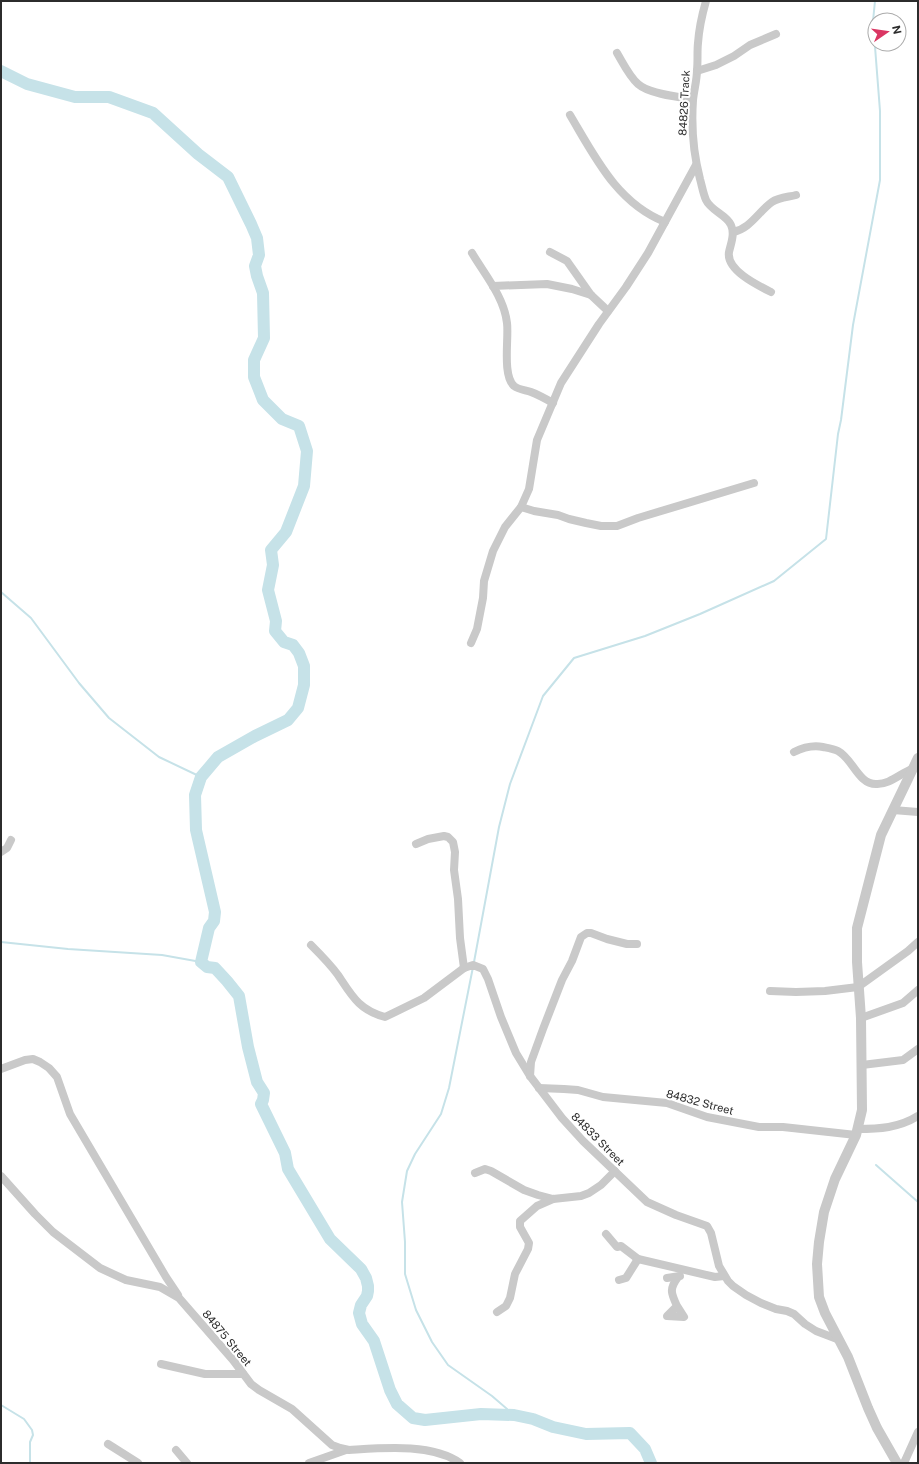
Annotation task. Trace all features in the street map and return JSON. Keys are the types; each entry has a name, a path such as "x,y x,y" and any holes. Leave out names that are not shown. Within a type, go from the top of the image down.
{"street":[{"name":"84826 Track","path":"706,1 697,44 697,71 692,121 693,146 696,165 705,198 713,209 730,223 733,232"},
{"path":"697,71 716,65 734,56 750,44 776,34"},
{"path":"617,53 631,76 638,84 656,92 693,99"},
{"path":"570,115 603,170 615,186 628,200 641,210 653,218 665,222"},
{"path":"471,643 477,629 483,598 484,581 493,551 505,527 521,507 529,489 537,440 561,383 648,253 696,165"},
{"path":"771,292 759,286 732,266 729,257 733,232 745,226 773,201 796,195"},
{"path":"550,252 567,261 591,295 608,311"},
{"path":"472,253 498,294 504,309 508,335 508,370 513,385 553,402"},
{"path":"493,286 547,284 572,289 591,295"},
{"path":"521,507 601,526 617,526 638,518 754,483"},
{"path":"794,752 808,746 816,746 838,751 850,762 863,779 869,783 885,783 903,772 912,769"},
{"path":"897,1463 871,1415 848,1357 837,1339 825,1313 819,1297 817,1264 824,1212 835,1179 856,1132 862,1110 861,1018 856,962 857,928 881,834 918,758"},
{"path":"893,810 918,812"},
{"path":"311,944 337,974 354,1000 368,1010 385,1017 424,998 464,968 454,870 455,852 453,842 448,837 440,836 416,844"},
{"path":"1,852 7,848 11,840"},
{"path":"530,1076 531,1062 543,1029 581,937 584,934 592,933 607,939 627,944 637,944"},
{"path":"770,991 825,991 858,987 918,942"},
{"name":"84833 Street","path":"464,968 473,965 483,970 488,979 501,1017 516,1053 530,1076 562,1118 615,1171 647,1202 676,1215 707,1226 711,1233 719,1266 724,1276 746,1295 776,1309 794,1314 816,1331 837,1339"},
{"path":"861,1018 903,1003 918,990"},
{"path":"862,1065 903,1060 918,1049"},
{"path":"1,1069 33,1058 49,1068 57,1077 62,1087 65,1102 70,1114 179,1298"},
{"name":"84832 Street","path":"539,1088 578,1090 603,1097 667,1103 707,1117 759,1127 783,1127 856,1132 899,1125 918,1116"},
{"path":"475,1173 485,1170 491,1171 524,1190 553,1199"},
{"path":"498,1312 506,1306 510,1298 515,1274 528,1249 529,1243 520,1227 520,1221 536,1206 553,1199 581,1196 589,1193 601,1185 615,1171"},
{"name":"84875 Street","path":"1,1176 53,1232 100,1268 126,1280 160,1287 179,1298 255,1387 292,1409 332,1445 349,1450 414,1449 436,1452 460,1463"},
{"path":"606,1234 617,1247 621,1246 638,1259 715,1277 724,1276"},
{"path":"619,1280 626,1278 638,1259"},
{"path":"667,1278 678,1277 690,1271"},
{"path":"677,1306 671,1293 673,1284 678,1277"},
{"path":"162,1364 205,1374 243,1374"},
{"path":"904,1463 918,1432"},
{"path":"108,1444 138,1463"},
{"path":"176,1450 187,1463"},
{"path":"309,1463 335,1453 349,1450"}],"waterway":[{"path":"474,962 499,827 510,784 543,696 574,658 645,636 700,614 774,581 826,539 838,434 853,325 880,180 880,111 873,21 875,1"},
{"path":"1,71 27,84 75,97 109,97 153,113 198,154 228,177 257,238 259,255 255,266 263,293 264,338 254,360 254,377 263,400 282,419 299,426 307,451 304,486 286,532 271,550 273,565 268,590 276,621 275,631 284,642 293,645 299,653 304,666 304,685 298,708 288,720 255,736 218,757 201,777 195,795 196,830 215,912 214,921 209,928 201,962 207,967 215,968 239,996 248,1047 257,1082 264,1093 261,1104 285,1153 288,1169 330,1239 361,1269 366,1278 368,1291 359,1313 362,1324 374,1341 390,1390 397,1404 413,1418 425,1420 481,1414 514,1415 533,1419 553,1427 586,1434 630,1433 645,1449 651,1463"},
{"path":"1,592 31,618 79,683 109,718 159,757 201,777"},
{"path":"1,942 68,949 162,955 201,962"},
{"path":"473,967 449,1088 441,1114 415,1154 407,1171 402,1202 405,1242 405,1274 416,1310 432,1342 448,1365 492,1396 514,1415"},
{"path":"876,1165 918,1202"},
{"path":"1,1405 24,1419 32,1430 33,1435 30,1442 30,1463"}]}
